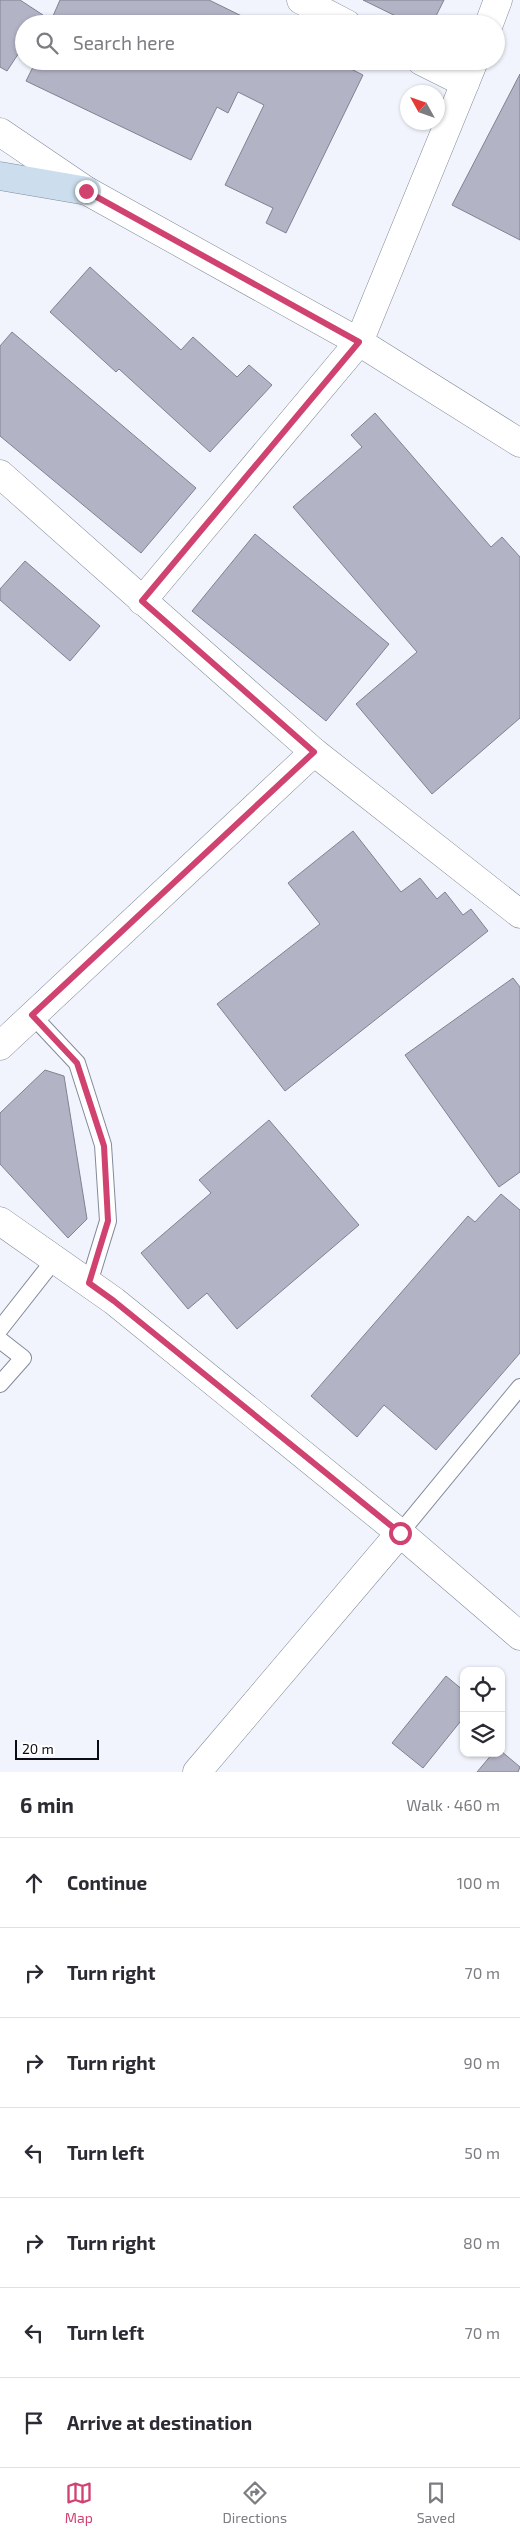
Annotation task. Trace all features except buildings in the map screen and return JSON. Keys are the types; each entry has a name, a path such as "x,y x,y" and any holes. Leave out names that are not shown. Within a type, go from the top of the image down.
{"street":[{"path":"301,0 330,15"},
{"path":"492,15 498,0"},
{"path":"142,601 359,342 469,72"},
{"path":"0,132 86,191 359,342 520,443"},
{"path":"0,176 86,191"},
{"path":"0,474 314,752 520,914"},
{"path":"0,1046 314,752"},
{"path":"0,1221 114,1301 400,1533 520,1636"},
{"path":"197,1772 400,1533"}],"lane":[{"path":"32,1015 77,1063 104,1146 108,1221 89,1283"},
{"path":"0,1329 55,1259"},
{"path":"0,1340 23,1358 0,1384"},
{"path":"400,1533 520,1387"}],"route":[{"path":"86,191 359,342 142,601 314,752 32,1015 77,1063 104,1146 108,1221 89,1283 114,1301 400,1533"}]}
